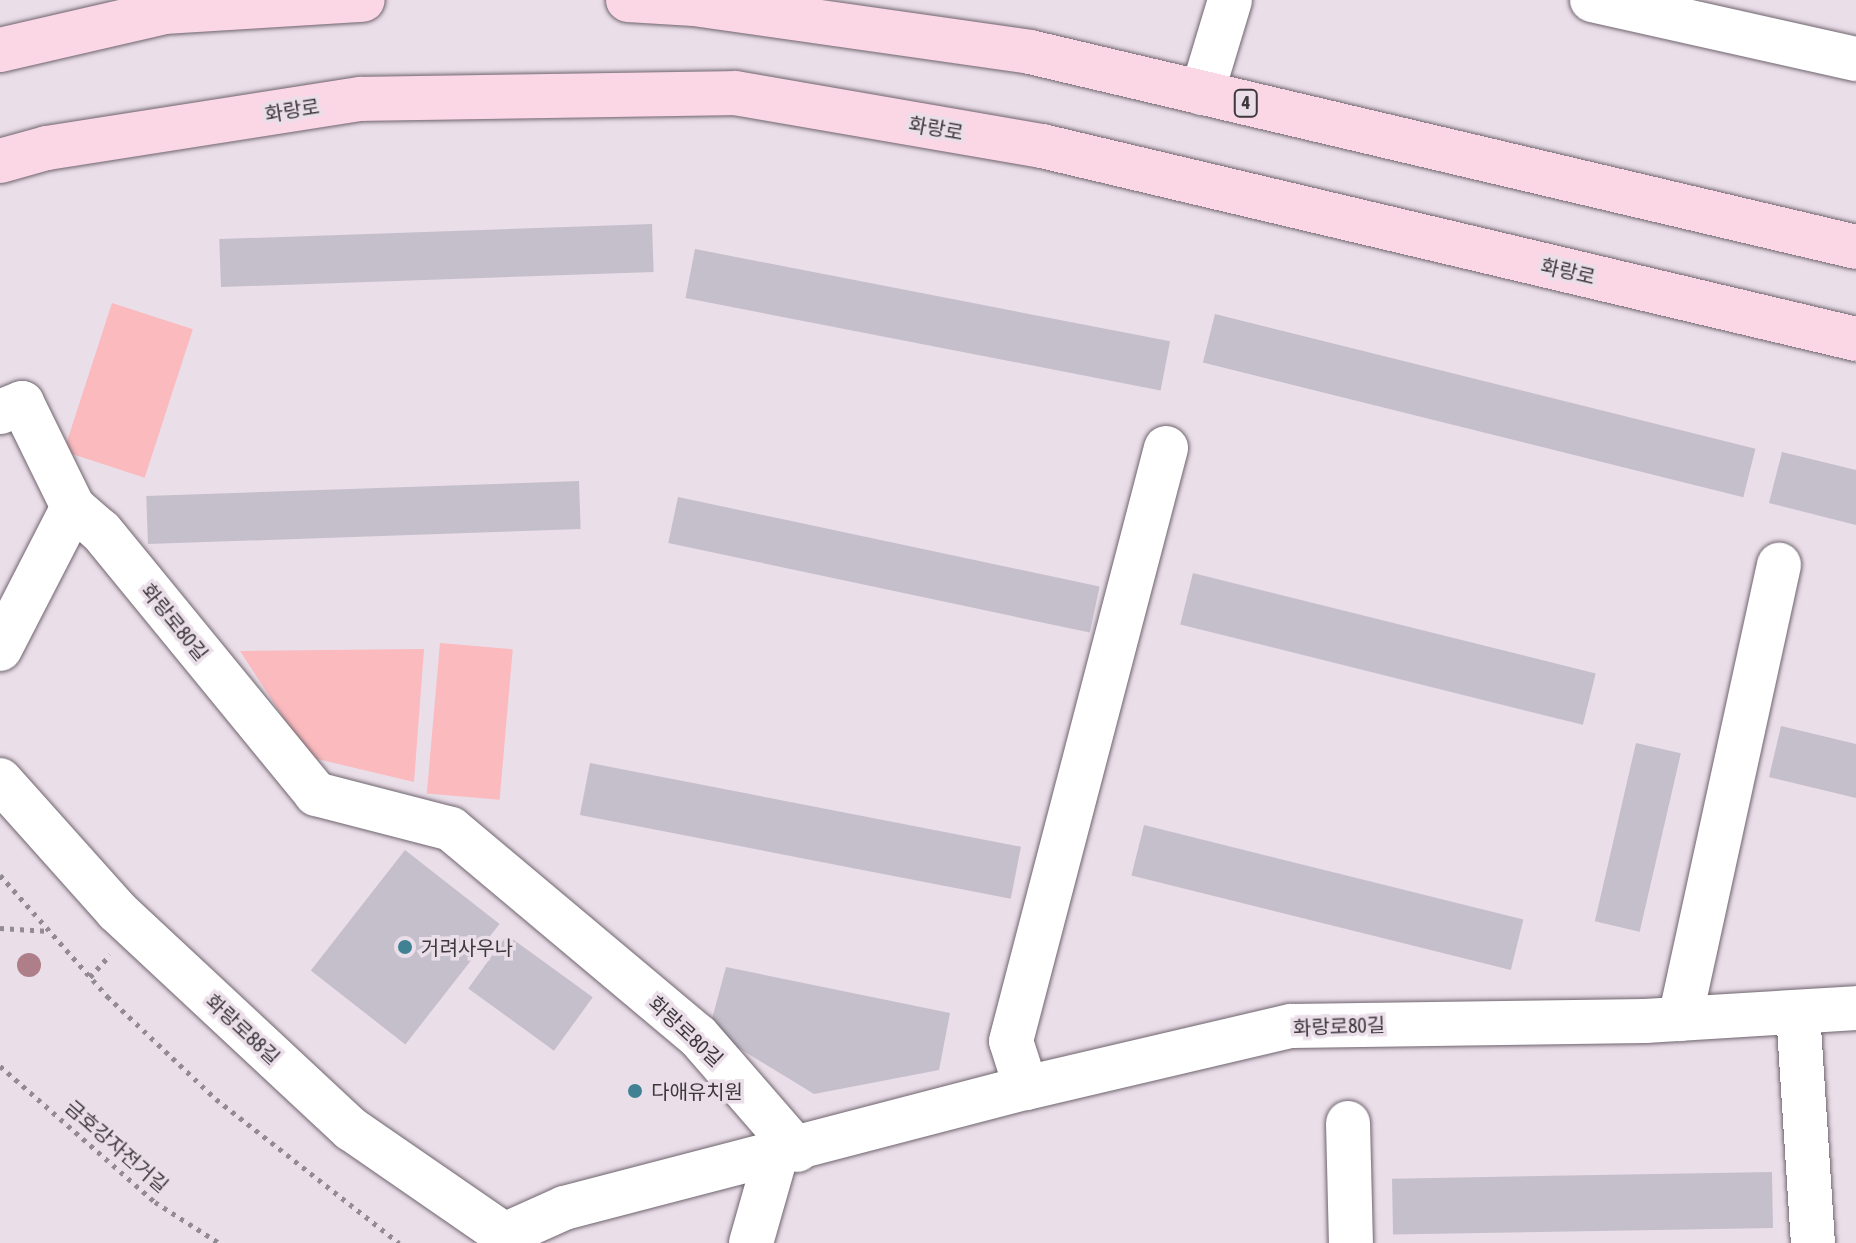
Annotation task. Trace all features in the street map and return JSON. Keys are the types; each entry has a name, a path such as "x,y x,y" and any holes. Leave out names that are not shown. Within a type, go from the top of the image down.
{"main road":[{"path":"0,50 164,12 363,0"},
{"name":"4","path":"628,0 694,4 1030,52 1856,247"},
{"name":"화랑로","path":"0,161 47,148 361,99 735,93 1042,146 1856,339"}],"street":[{"path":"1202,93 1230,0"},
{"path":"1592,0 1856,59"},
{"path":"0,412 22,403 73,507 0,649"},
{"path":"1026,1088 1011,1041 1166,448"},
{"name":"화랑로80길","path":"73,507 101,531 316,794 451,829 698,1036 786,1152 1026,1088 1291,1026 1680,1019 1856,1008"},
{"path":"1680,1019 1779,565"},
{"name":"화랑로88길","path":"0,780 117,911 351,1129 510,1239"},
{"path":"1798,1012 1813,1243"},
{"path":"1348,1123 1351,1243"},
{"path":"510,1239 564,1208 786,1152"},
{"path":"751,1243 786,1152"}],"path":[{"path":"0,875 107,996 216,1099 399,1243"},
{"path":"0,928 49,931"},
{"name":"금호강자전거길","path":"0,1066 155,1202 219,1243"}],"shaded area":[{"path":"112,303 193,329 145,478 64,451"},
{"path":"440,643 513,649 500,800 427,793"},
{"path":"424,649 414,782 309,757 240,651"}],"building":[{"path":"652,224 654,272 221,287 219,239"},
{"path":"695,249 1170,341 1161,390 685,298"},
{"path":"1215,314 1755,449 1743,497 1203,363"},
{"path":"1782,452 1856,470 1856,525 1769,503"},
{"path":"579,481 581,529 148,544 146,496"},
{"path":"678,497 1100,587 1090,633 668,543"},
{"path":"1193,573 1596,673 1583,725 1180,624"},
{"path":"1781,726 1856,744 1856,798 1769,777"},
{"path":"1636,743 1681,753 1640,932 1595,921"},
{"path":"590,763 1021,847 1011,899 580,815"},
{"path":"1144,825 1523,920 1511,970 1131,875"},
{"name":"거려사우나","path":"405,850 500,924 405,1044 311,971"},
{"path":"507,935 593,997 554,1051 468,988"},
{"path":"726,967 950,1013 939,1070 814,1094 709,1030"},
{"path":"1772,1172 1773,1228 1393,1235 1392,1179"}],"place":[{"name":"거려사우나","path":"405,947"},
{"name":"다애유치원","path":"635,1091"}]}
